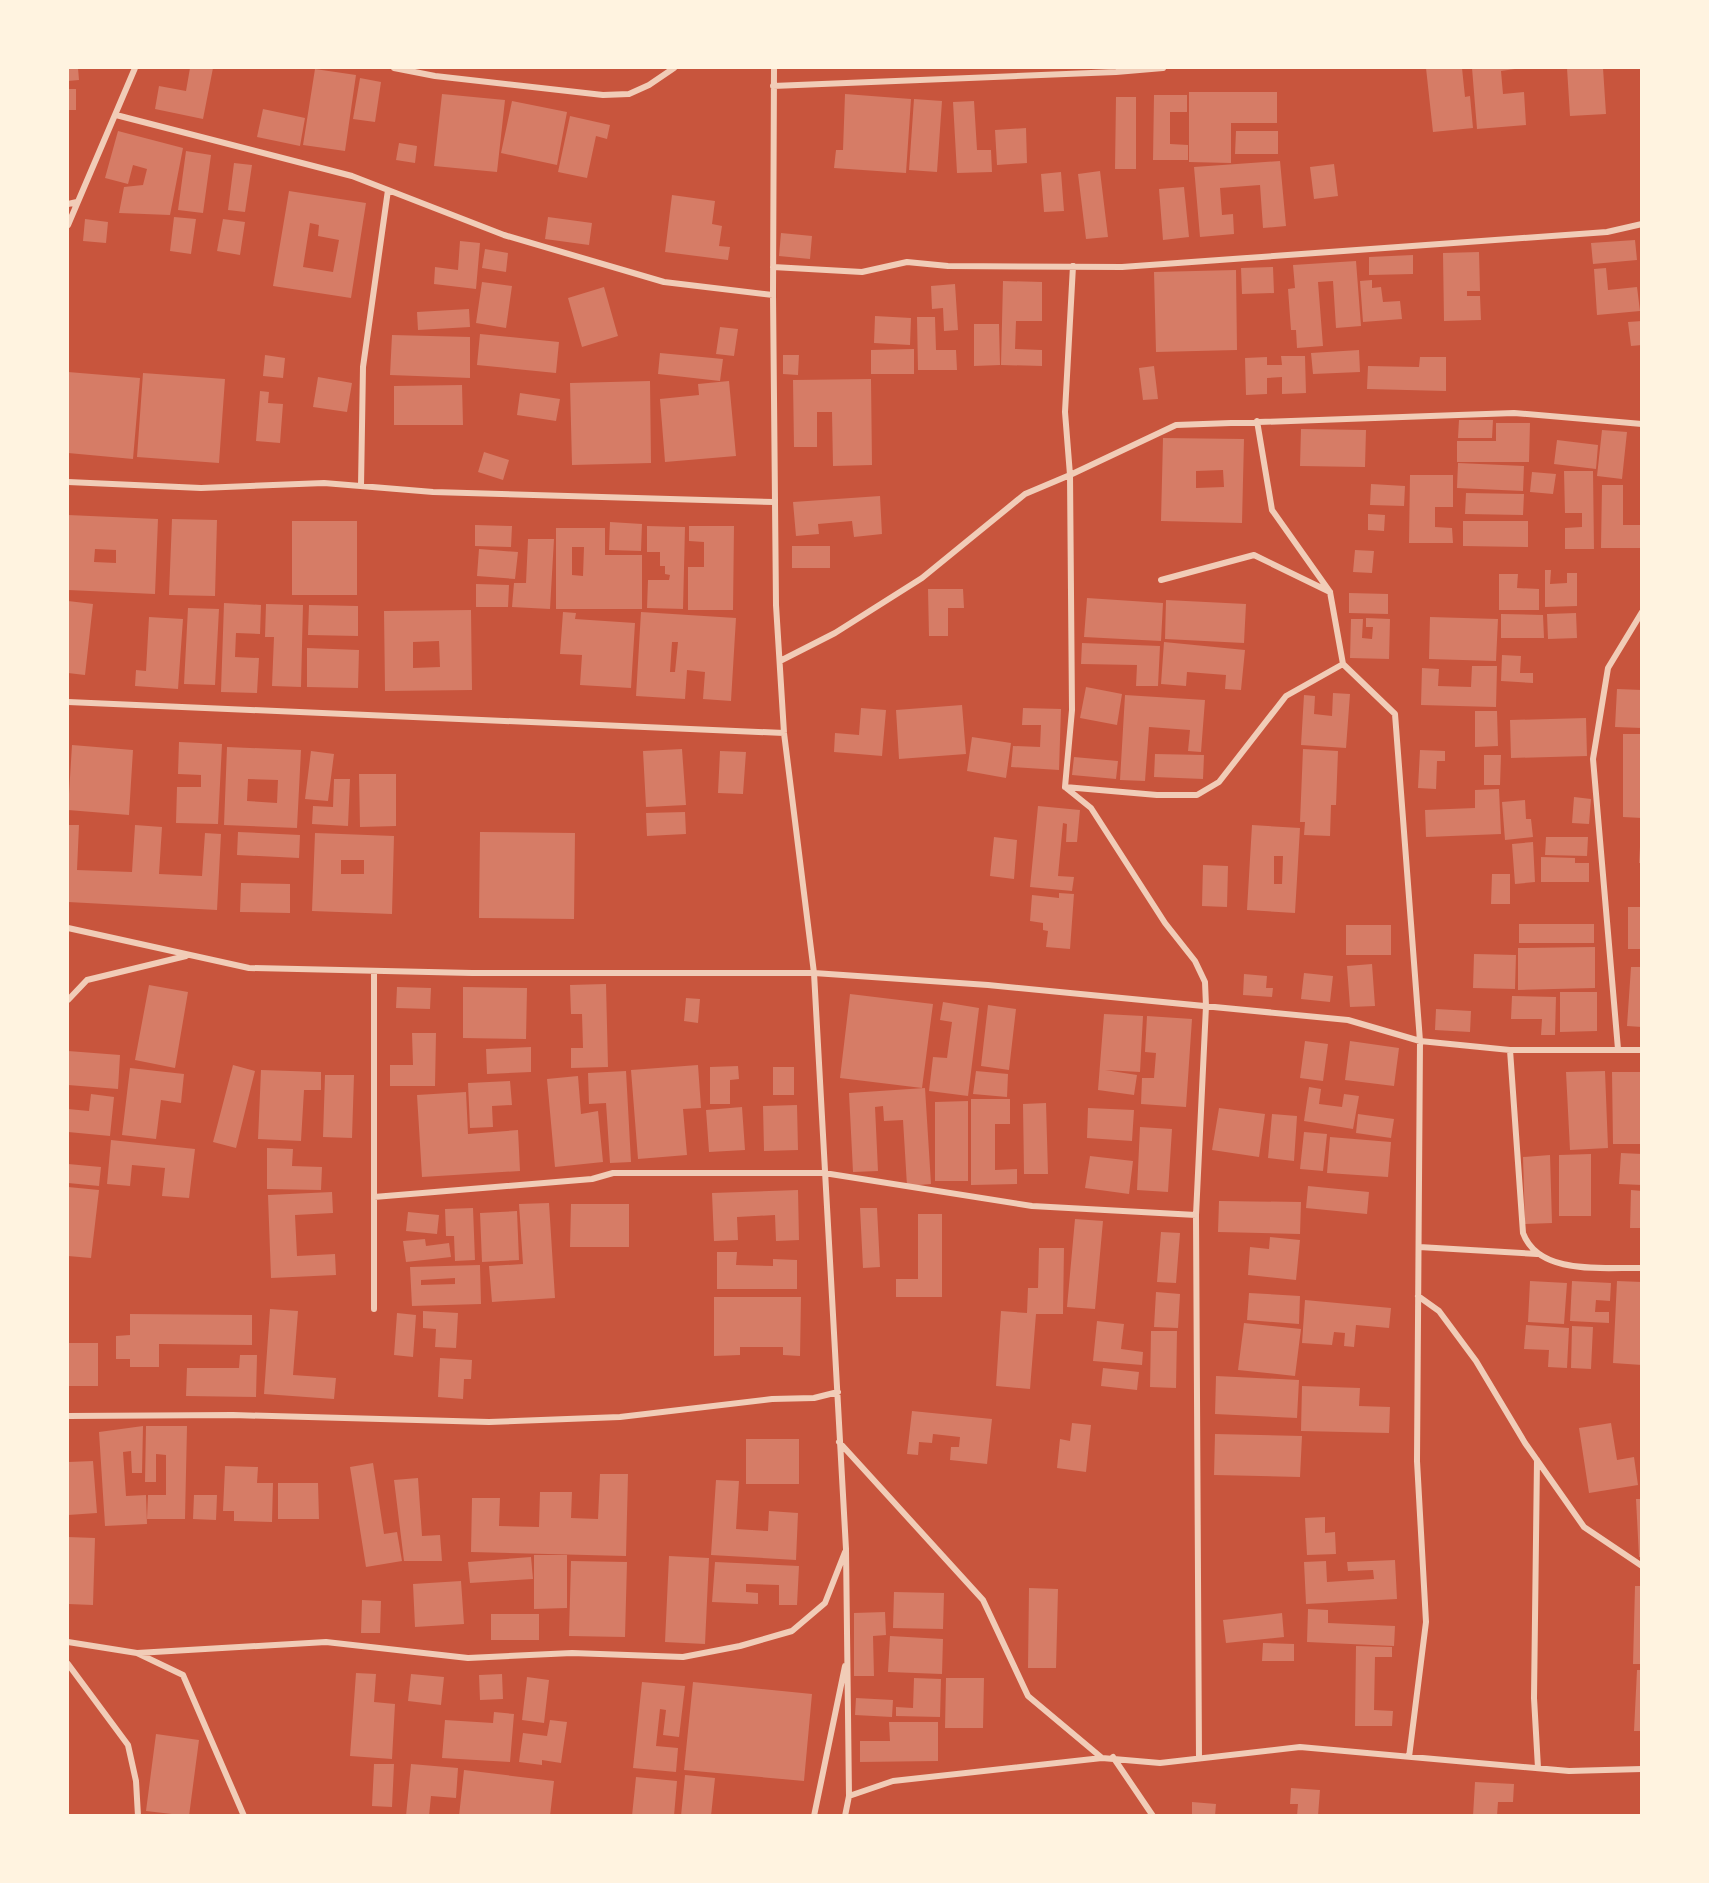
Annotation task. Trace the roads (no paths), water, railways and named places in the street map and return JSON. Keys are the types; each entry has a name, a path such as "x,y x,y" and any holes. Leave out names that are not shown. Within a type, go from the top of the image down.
{"street":[{"path":"68,225 135,68"},
{"path":"394,68 435,76 603,95 629,94 649,85 674,68"},
{"path":"774,68 772,295 774,502 780,661 784,733 814,973 838,1392 838,1441 846,1549 848,1652 849,1796 845,1815"},
{"path":"773,86 1163,68"},
{"path":"116,116 352,176 504,235 664,282 772,295"},
{"path":"361,486 363,367 388,190"},
{"path":"68,204 77,202"},
{"path":"773,267 862,272 907,262 948,266 1122,267 1583,234 1607,232 1641,224"},
{"path":"1065,787 1072,710 1070,475 1065,412 1073,266"},
{"path":"780,661 835,633 922,578 1025,494 1176,425 1514,413 1641,424"},
{"path":"1257,421 1272,510 1330,592 1342,664 1395,714 1420,1041 1417,1461 1426,1622 1409,1757"},
{"path":"68,482 201,488 324,483 433,492 774,502"},
{"path":"1161,580 1254,555 1330,592"},
{"path":"1618,1049 1593,759 1608,668 1641,612"},
{"path":"1065,787 1157,795 1197,795 1219,782 1286,696 1342,664"},
{"path":"68,702 784,733"},
{"path":"1065,787 1091,808 1165,923 1195,961 1205,982 1206,1006 1196,1215 1199,1758"},
{"path":"68,928 249,968 374,971 814,973 988,985 1348,1020 1420,1041 1510,1050 1641,1050"},
{"path":"68,1000 87,980 190,955"},
{"path":"374,971 374,1309"},
{"path":"1510,1050 1523,1233 1527,1246 1538,1254 1570,1266 1641,1268"},
{"path":"374,1197 592,1179 613,1173 824,1173 1032,1206 1196,1215"},
{"path":"1419,1247 1538,1254"},
{"path":"1419,1296 1439,1311 1476,1361 1537,1459 1584,1527 1641,1566"},
{"path":"68,1416 233,1415 489,1422 620,1417 772,1399 814,1398 838,1392"},
{"path":"838,1441 983,1600 1028,1696 1102,1758"},
{"path":"1537,1459 1534,1698 1538,1768"},
{"path":"68,1642 137,1653 326,1642 468,1658 572,1653 682,1657 740,1646 792,1631 825,1603 846,1549"},
{"path":"814,1815 848,1652"},
{"path":"137,1653 183,1676 244,1815"},
{"path":"68,1664 128,1745 136,1781 138,1815"},
{"path":"849,1796 893,1781 1102,1758 1113,1757 1160,1763 1300,1747 1569,1772 1641,1769"},
{"path":"1113,1757 1153,1815"}]}
